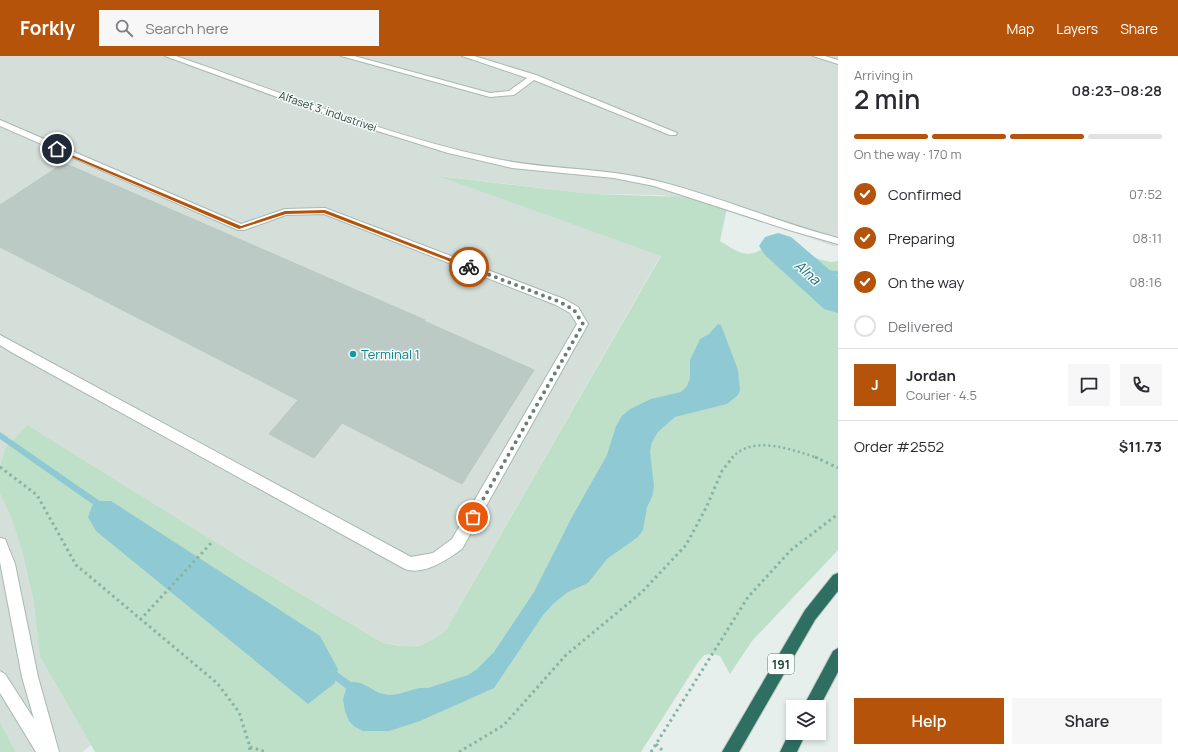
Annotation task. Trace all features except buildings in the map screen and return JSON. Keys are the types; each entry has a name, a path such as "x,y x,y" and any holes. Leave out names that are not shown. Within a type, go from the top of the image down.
{"highway":[{"name":"191","path":"730,752 810,615 838,580"},
{"path":"815,700 838,656"},
{"path":"788,752 794,740"}],"street":[{"name":"Alfaset 3. industrivei","path":"169,56 440,148 516,166 584,172 654,182 696,194 838,241"},
{"path":"345,56 490,95 511,93 533,77"},
{"path":"466,56 533,77 673,133"},
{"path":"816,56 838,62"},
{"path":"0,123 241,228 285,212 325,211 560,302 574,310 583,324 457,544 436,559 410,564 22,353 0,339"},
{"path":"0,544 8,564 30,677 51,752"},
{"path":"0,679 46,752"}],"path":[{"path":"459,752 504,725 566,654 642,592 686,545 706,508 722,471 736,454 761,444 795,451 823,460 838,468"},
{"path":"0,467 37,495 76,565 140,620 218,683 239,712 250,747 249,752"},
{"path":"651,752 748,597 791,550 838,514"},
{"path":"140,620 212,541"},
{"path":"656,744 663,751"},
{"path":"250,747 266,752"}],"shaded area":[{"path":"0,56 838,56 838,246 833,246 727,208 661,195 592,194 440,176 661,255 446,630 430,643 408,647 383,643 236,555 5,449 0,466"},
{"path":"0,494 11,517 22,551 33,599 40,657 91,745 82,752 16,752 0,722"}],"green space":[{"path":"438,176 592,194 685,197 727,208 720,241 732,249 749,254 761,250 767,245 785,260 807,256 831,262 838,261 838,550 752,641 730,674 720,656 712,654 704,655 641,752 95,752 40,657 33,599 22,551 11,517 0,494 0,466 5,449 27,425 236,555 383,643 402,646 416,646 430,641 446,630 661,256"},
{"path":"0,722 16,752 0,752"}],"water":[{"path":"718,324 721,325 738,370 740,390 738,395 727,404 675,417 658,432 652,442 650,452 654,486 652,497 647,507 643,530 638,537 607,559 588,583 568,592 554,603 543,615 494,688 420,721 389,731 363,731 355,727 349,721 345,711 343,699 347,686 352,682 357,682 380,693 390,695 428,688 468,675 477,669 494,652 534,592 572,517 607,455 616,426 622,416 630,409 651,399 681,392 687,386 690,378 690,360 700,339 709,334"},
{"path":"94,501 111,501 320,636 338,669 335,683 308,704 96,531 88,517"}],"waterway":[{"name":"Alna","path":"778,246 838,299"},
{"path":"800,265 821,272 838,273"},
{"path":"0,435 101,506"},
{"path":"330,671 355,690"}],"way so far":[{"path":"469,267 560,302 574,310 583,324 473,517"}],"place":[{"name":"Terminal 1","path":"353,354"}],"route":[{"path":"57,149 241,228 285,212 325,211 469,267"}]}
